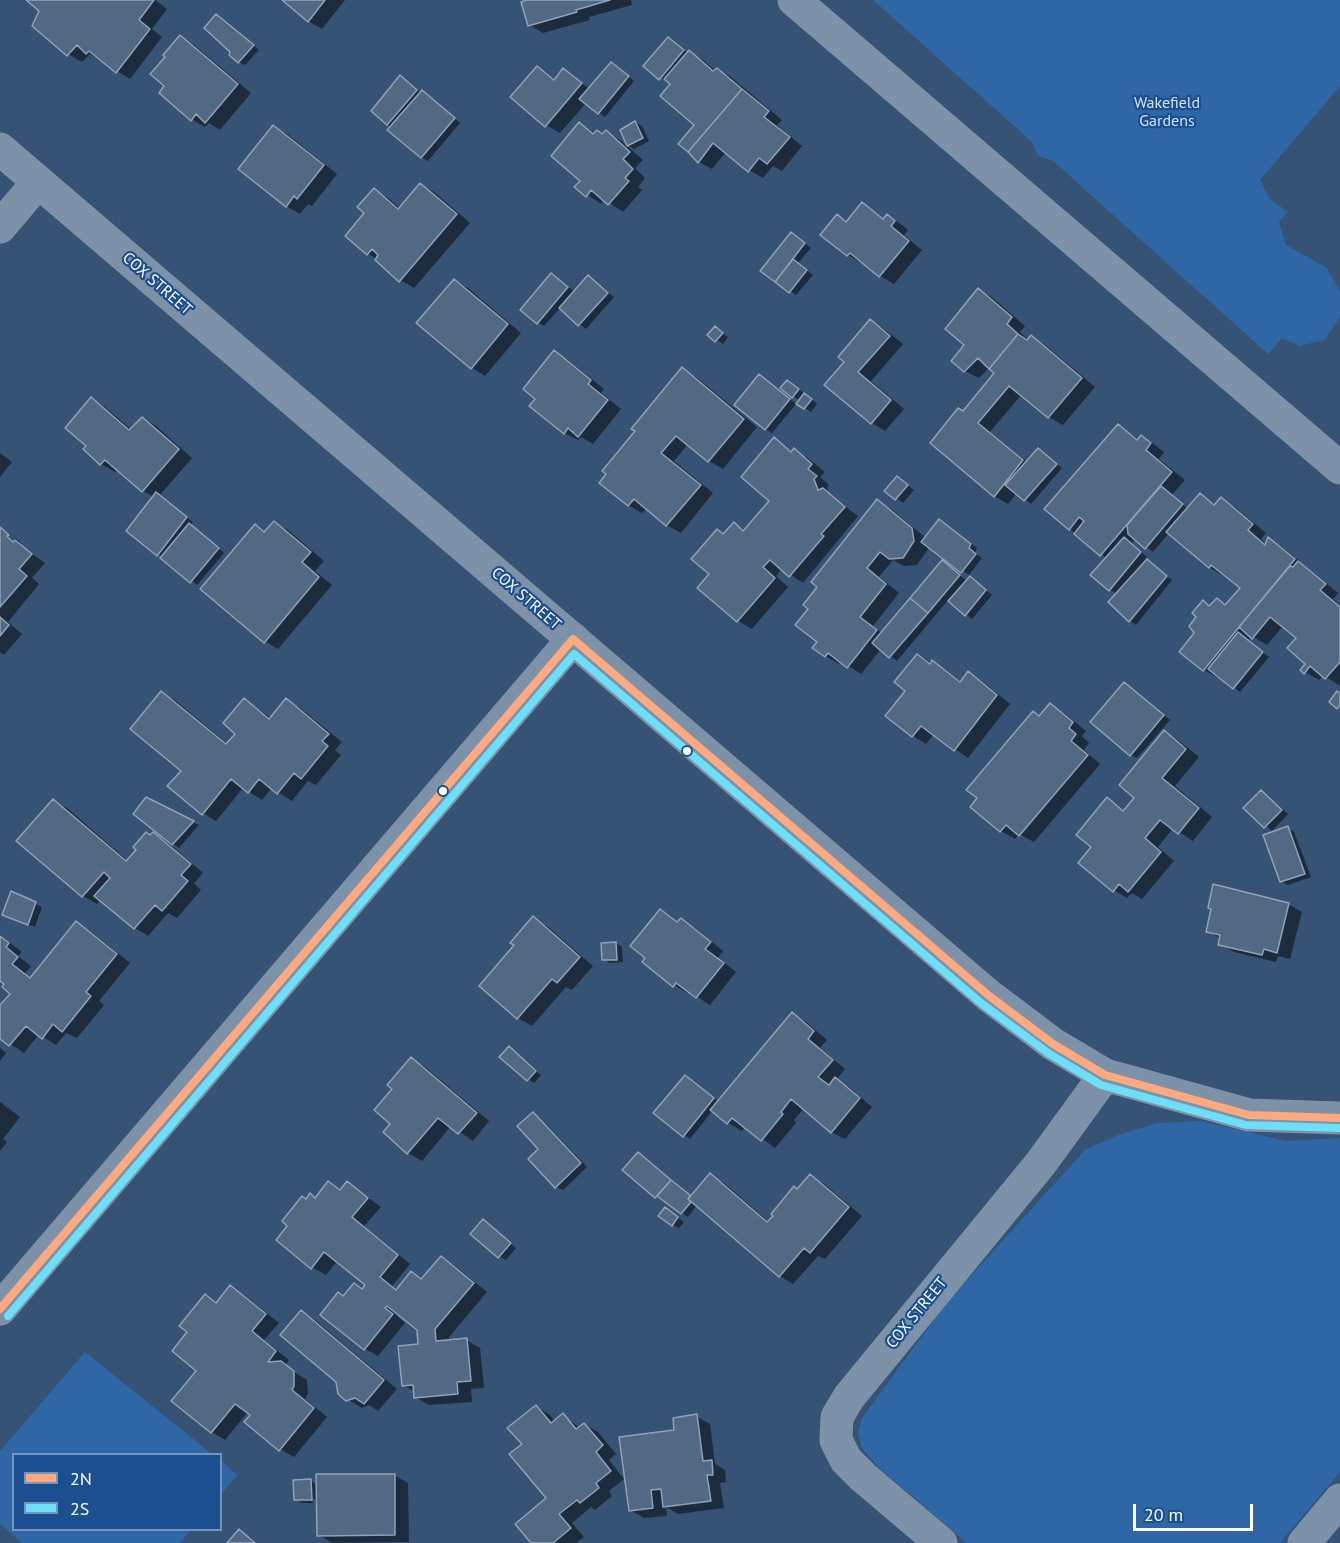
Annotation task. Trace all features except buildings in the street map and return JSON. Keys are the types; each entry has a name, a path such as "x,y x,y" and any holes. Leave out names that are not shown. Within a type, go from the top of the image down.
{"street":[{"path":"794,0 1340,468"},
{"name":"COX STREET","path":"0,149 988,995 1053,1044 1105,1075 1250,1115 1340,1118"},
{"path":"0,227 38,182"},
{"path":"0,1309 573,639"},
{"name":"COX STREET","path":"941,1543 862,1478 846,1460 836,1440 837,1417 849,1397 1041,1163 1105,1075"},
{"path":"1304,1543 1340,1500"}],"green space":[{"name":"Wakefield Gardens","path":"873,0 1340,0 1340,86 1260,180 1270,199 1288,212 1279,222 1286,245 1327,268 1340,292 1340,317 1325,340 1300,346 1282,338 1268,354 1053,161 1038,156 1032,142"},
{"path":"1201,1121 1286,1141 1340,1138 1340,1472 1280,1543 967,1543 878,1467 861,1447 858,1432 862,1418 946,1303 1085,1150 1118,1135 1157,1123"},
{"path":"85,1352 211,1453 12,1453 12,1531 190,1531 180,1543 22,1543 0,1524 0,1451"},
{"path":"222,1462 237,1475 222,1494"}],"transit line":[{"name":"2N","path":"0,1309 573,639 988,995 1053,1044 1105,1075 1249,1115 1340,1118"},
{"name":"2S","path":"8,1316 574,654 981,1003 1048,1053 1101,1085 1246,1125 1340,1128"}]}
